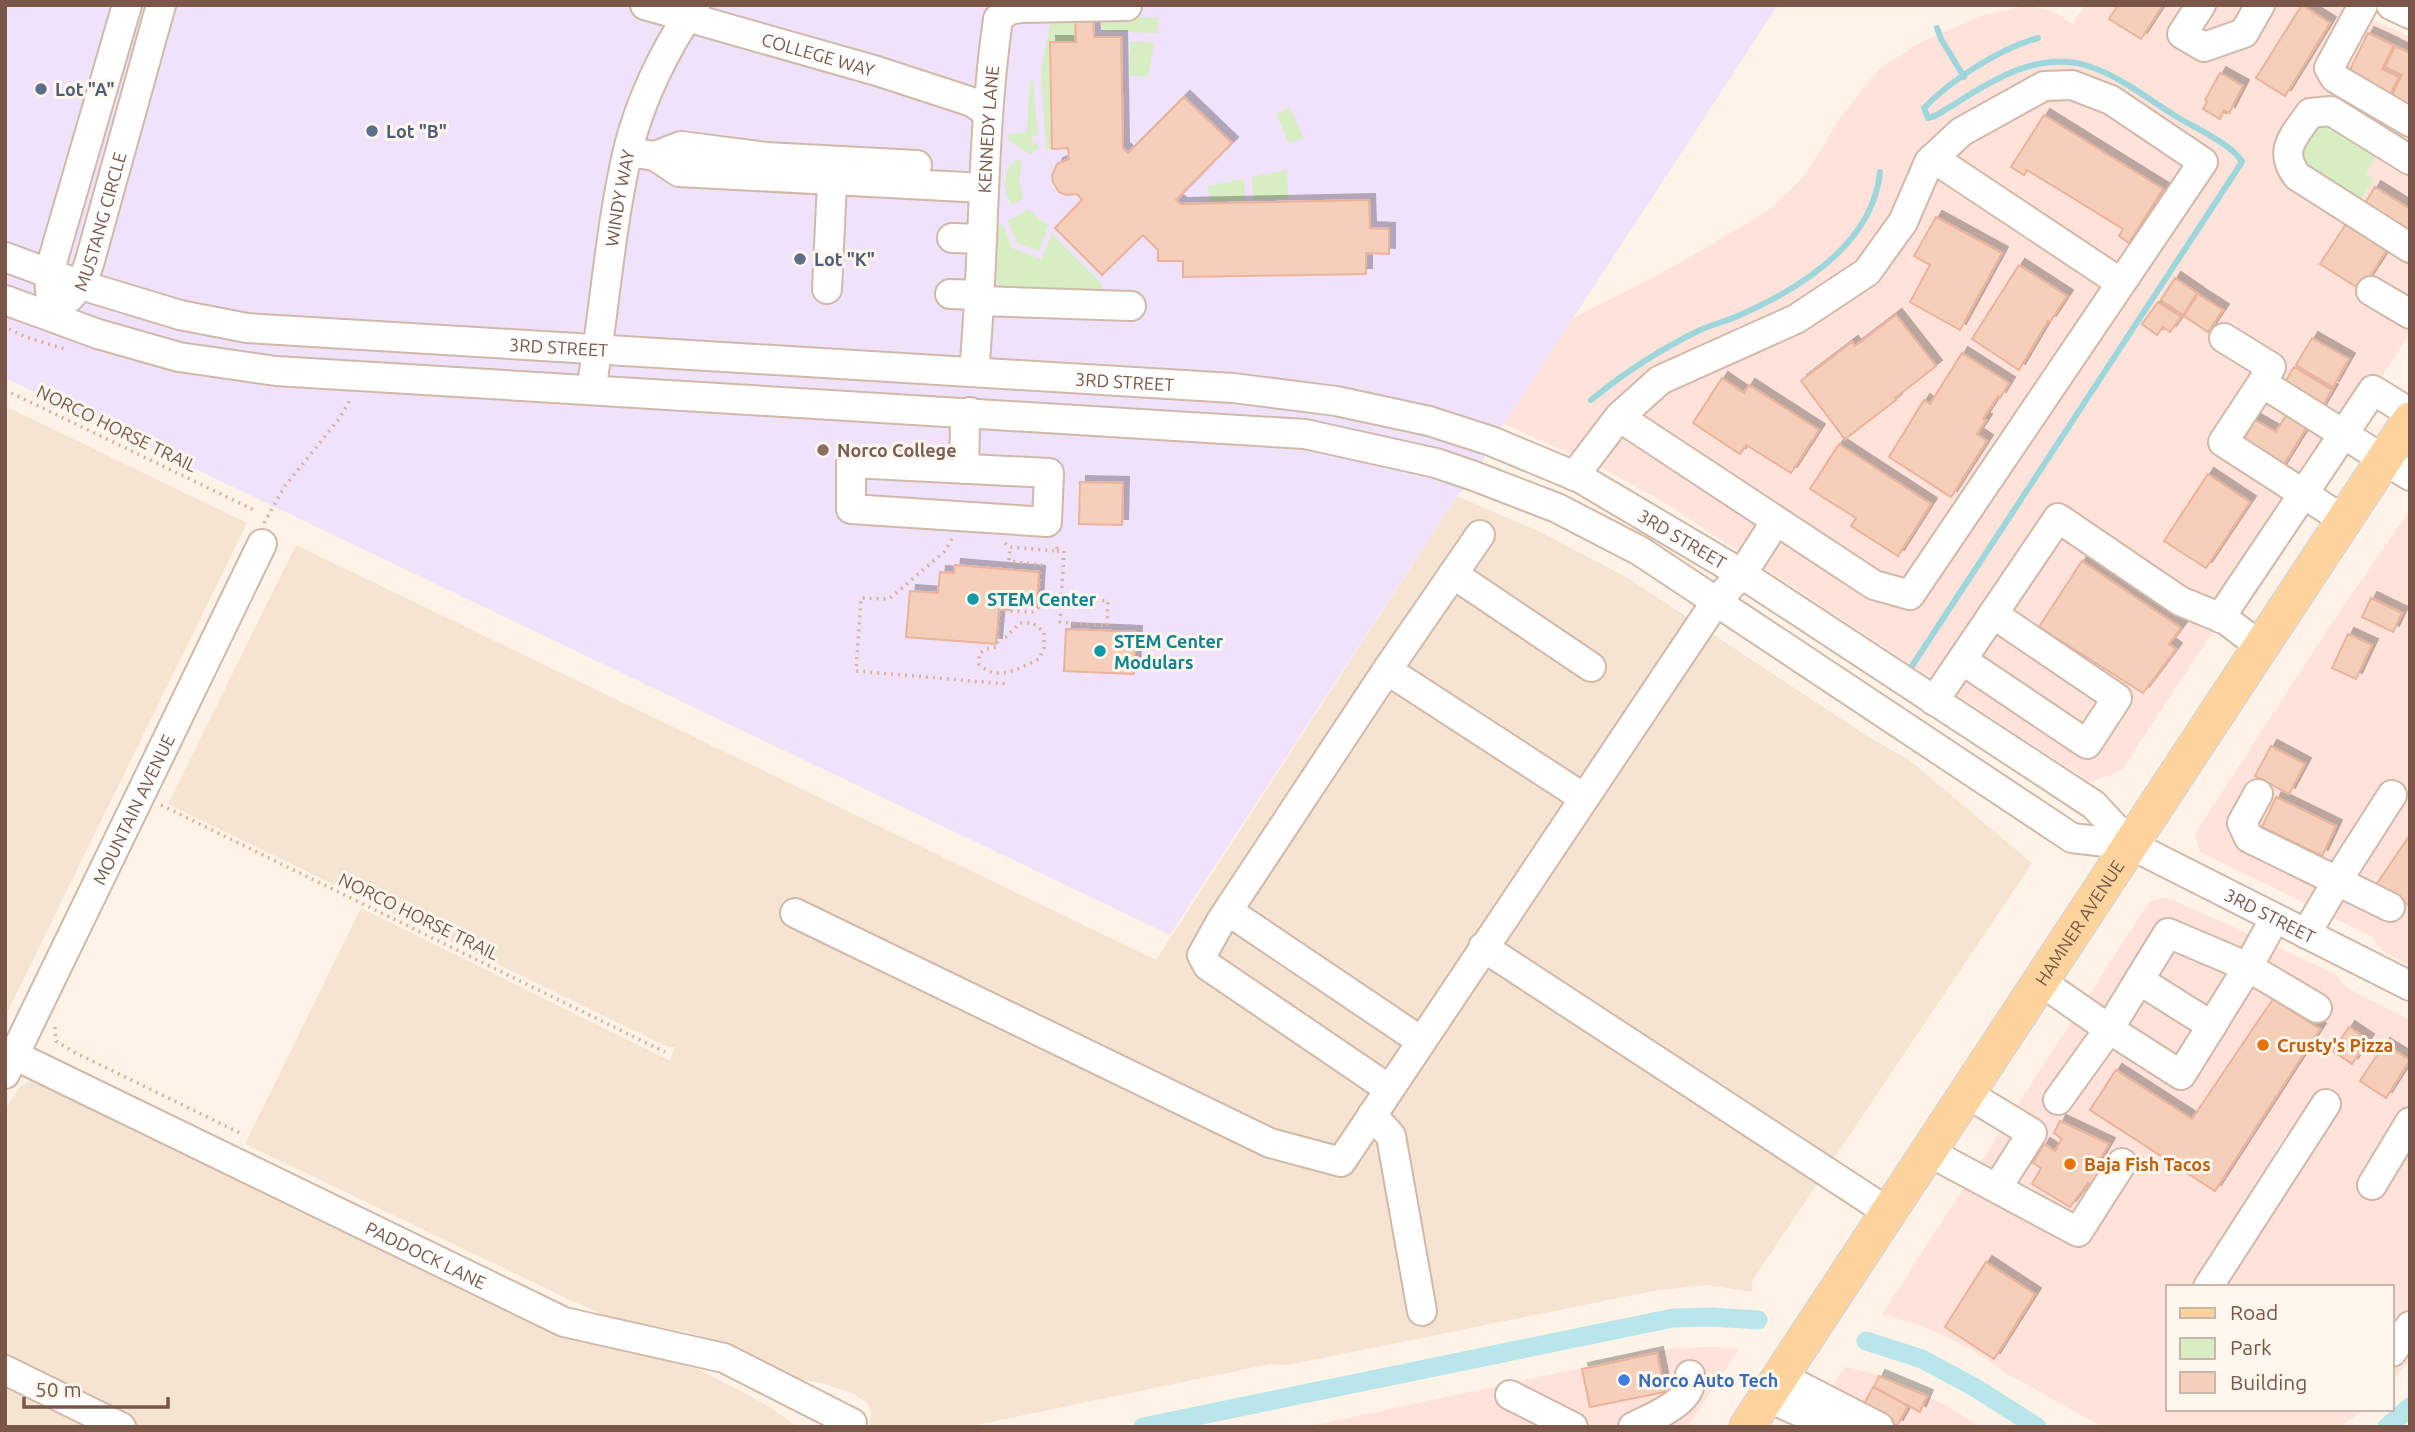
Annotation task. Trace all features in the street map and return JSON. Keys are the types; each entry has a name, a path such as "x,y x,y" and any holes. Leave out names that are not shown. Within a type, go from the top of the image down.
{"main road":[{"name":"HAMNER AVENUE","path":"1747,1427 2344,520 2396,468 2410,420"}],"street":[{"name":"MUSTANG CIRCLE","path":"51,318 49,273 127,5"},
{"name":"MUSTANG CIRCLE","path":"51,318 81,285 161,5"},
{"name":"COLLEGE WAY","path":"645,5 691,11 972,102 988,113"},
{"path":"2201,5 2182,34 2204,47 2244,33 2260,5"},
{"path":"2363,5 2329,68 2335,78 2410,122"},
{"path":"2391,5 2410,14"},
{"name":"KENNEDY LANE","path":"974,372 981,298 988,113 998,19 1009,10 1127,6"},
{"name":"WINDY WAY","path":"591,390 616,221 642,154 636,124 656,73 675,35 691,11"},
{"path":"1574,476 1619,417 1660,380 1796,319 1867,272 1903,222 1929,162 1961,132 2044,86 2071,85 2112,100 2203,162 1910,595 1874,585 1619,417"},
{"path":"2406,150 2331,111 2311,113 2289,144 2286,153 2297,176 2410,248"},
{"path":"642,154 681,146 766,157 918,164"},
{"path":"642,154 679,172 984,188"},
{"path":"1933,158 2121,283"},
{"path":"827,289 832,182"},
{"path":"952,238 982,239"},
{"name":"3RD STREET","path":"5,257 81,285 180,315 247,328 1233,388 1336,401 1442,425 1491,441 1574,476 1742,574 2094,805 2131,845"},
{"path":"2371,291 2410,314"},
{"path":"950,294 1131,306"},
{"name":"3RD STREET","path":"5,300 51,318 179,357 276,371 1305,434 1436,463 1557,508 1640,551 2072,838 2131,845 2410,985"},
{"path":"2224,338 2271,367 2223,442 2344,520"},
{"path":"2262,383 2396,468"},
{"path":"2220,618 2373,390 2410,413"},
{"path":"964,468 965,425 970,412"},
{"path":"851,463 964,468 1049,473 1047,522 851,509 851,463"},
{"path":"1934,701 2058,519 2179,601 2220,618 2260,646"},
{"path":"795,913 1270,1143 1341,1162 1717,600 1742,574 1776,521"},
{"path":"1389,1089 1208,966 1202,955 1228,911 1387,670 1480,535"},
{"name":"MOUNTAIN AVENUE","path":"10,1065 262,536"},
{"path":"1453,574 1591,667"},
{"path":"1962,660 2087,744 2118,698 1993,614"},
{"path":"1387,670 1584,797"},
{"path":"2259,793 2242,823 2249,838 2390,907"},
{"path":"2306,934 2392,795"},
{"path":"1228,911 1421,1041"},
{"path":"2040,981 2181,1075 2275,918"},
{"path":"2058,1100 2109,1029 2168,933 2248,967 2317,1008"},
{"path":"1483,947 1888,1212"},
{"path":"2139,980 2212,1026"},
{"name":"PADDOCK LANE","path":"10,1065 564,1322 724,1358 852,1423"},
{"path":"1966,1093 2032,1133 1997,1188"},
{"path":"2209,1285 2326,1104"},
{"path":"1372,1115 1391,1136 1422,1311"},
{"path":"2372,1185 2410,1122"},
{"path":"1927,1151 2078,1232 2122,1163"},
{"path":"2394,1349 2410,1326"},
{"path":"5,1370 121,1427"},
{"path":"1633,1427 1670,1407 1687,1391 1690,1375"},
{"path":"1780,1376 1835,1427"},
{"path":"1780,1376 1879,1427"},
{"path":"1510,1395 1573,1427"}],"path":[{"path":"5,327 26,337 76,353"},
{"name":"NORCO HORSE TRAIL","path":"5,390 254,510"},
{"path":"262,536 285,486 339,419 349,400 336,399"},
{"path":"1057,551 1058,532"},
{"path":"964,540 952,539 944,552 889,599 861,598 856,671 1007,684"},
{"path":"1001,542 1010,547 1064,551 1060,622 1107,626 1108,601 1062,597"},
{"path":"998,637 1006,637 1020,624 1033,623 1044,632 1042,655 1006,674 989,672 977,659 986,649 997,647 998,637 1001,611 1033,612 1038,608 1041,565 1009,561 1010,547"},
{"name":"NORCO HORSE TRAIL","path":"161,805 664,1052"},
{"path":"57,1022 54,1030 56,1041 244,1135"}],"shaded area":[{"name":"Norco College","path":"5,5 1778,5 1504,424 1474,476 1457,496 1170,935 5,378"},
{"path":"2086,5 2342,5 2410,37 2410,333 2121,771 2090,782 1664,502 1606,470 1504,424 1573,318 1675,266 1768,211 1805,175 1844,113 1878,70 1921,42 1978,17 2025,6 2053,11 2072,24"},
{"path":"5,406 247,523 5,1017"},
{"path":"1457,496 1538,531 1628,578 1867,736 1909,760 2032,863 1752,1281 1752,1292 1706,1285 1653,1291 1288,1365 1270,1364 967,1427 870,1427 871,1411 867,1403 852,1393 821,1383 792,1378 744,1354 689,1332 613,1319 245,1144 361,908 670,1061 675,1047 668,1047 168,804 296,545 1156,960"},
{"path":"2410,510 2410,966 2388,955 2378,947 2371,936 2200,852 2195,834 2334,620"},
{"path":"2171,899 2284,950 2336,975 2351,990 2410,1020 2410,1359 2394,1379 2394,1285 2166,1285 2166,1411 2362,1411 2340,1427 2103,1427 2006,1373 1971,1349 1920,1325 1882,1314 2150,901"},
{"path":"36,1078 602,1347 663,1358 700,1370 765,1404 798,1427 5,1427 5,1115 8,1104 21,1086"},
{"path":"1675,1348 1739,1349 1688,1427 1306,1427"},
{"path":"1845,1367 1889,1377 1949,1407 1980,1427 1806,1427"}],"green space":[{"path":"1102,16 1159,18 1157,33 1102,31"},
{"path":"1075,22 1076,42 1050,42 1052,149 1046,149 1041,71 1050,25"},
{"path":"1130,41 1154,43 1148,77 1130,76"},
{"path":"1030,81 1033,81 1038,136 1032,136 1032,143 1038,144 1038,149 1030,154 1008,140 1008,134 1027,132"},
{"path":"1289,107 1304,138 1289,143 1276,114"},
{"path":"2327,120 2377,154 2366,174 2374,180 2361,199 2355,195 2350,201 2303,172 2295,151 2312,127"},
{"path":"1016,159 1022,162 1019,181 1023,198 1012,205 1006,193 1005,181 1011,164"},
{"path":"1287,170 1288,199 1253,200 1252,177"},
{"path":"1244,179 1245,201 1209,201 1208,186"},
{"path":"1029,209 1040,220 1049,224 1039,251 1017,243 1008,221"},
{"path":"1003,224 1012,248 1041,259 1052,234 1101,283 1102,289 1010,293 1010,287 999,286 996,277 998,226"}],"building":[{"path":"2118,5 2163,5 2141,39 2109,19"},
{"path":"2302,5 2330,23 2285,96 2256,78"},
{"path":"1075,17 1093,17 1094,37 1121,37 1123,148 1128,153 1184,97 1232,143 1176,200 1181,204 1369,200 1370,228 1389,229 1389,254 1366,253 1366,274 1183,277 1183,261 1158,261 1158,250 1143,235 1102,275 1055,228 1082,200 1077,194 1066,195 1059,192 1052,175 1057,164 1069,159 1068,148 1052,149 1050,42 1076,42"},
{"path":"2368,33 2394,45 2382,69 2399,77 2387,101 2345,80"},
{"path":"2395,46 2410,53 2410,114 2388,103 2402,75 2385,67"},
{"path":"2220,73 2243,86 2229,113 2224,110 2220,119 2203,109"},
{"path":"2044,115 2163,189 2129,243 2119,236 2123,229 2027,170 2024,175 2011,167"},
{"path":"2375,187 2410,209 2410,238 2362,208"},
{"path":"1936,217 2002,253 1960,330 1910,302 1930,265 1914,256"},
{"path":"2346,224 2387,250 2361,290 2320,264"},
{"path":"2019,265 2067,296 2050,322 2048,321 2019,370 1972,339"},
{"path":"2175,278 2197,293 2183,315 2161,300"},
{"path":"2198,294 2223,310 2208,332 2184,316"},
{"path":"2158,302 2181,317 2170,332 2163,327 2157,335 2142,324"},
{"path":"1896,315 1936,366 1845,439 1801,381 1852,342 1855,346"},
{"path":"2312,338 2349,359 2333,387 2296,365"},
{"path":"1962,353 2009,383 1983,419 1986,420 1977,434 1987,441 1951,497 1889,457 1924,400 1930,404"},
{"path":"2294,367 2332,390 2319,412 2281,389"},
{"path":"1722,378 1744,393 1749,385 1819,430 1791,473 1746,445 1740,454 1693,423"},
{"path":"2288,412 2309,424 2281,469 2241,444 2255,420 2276,432"},
{"path":"1839,444 1931,504 1898,556 1851,526 1856,518 1810,489"},
{"path":"2208,474 2250,502 2206,568 2164,541"},
{"path":"1080,482 1123,483 1122,525 1079,524"},
{"path":"2082,561 2181,628 2169,644 2176,649 2143,693 2039,627"},
{"name":"STEM Center","path":"955,565 1039,572 1037,607 1011,605 1010,610 999,609 996,644 906,637 910,591 938,593 940,572 954,573"},
{"path":"2371,598 2402,613 2393,632 2362,617"},
{"name":"STEM Center Modulars","path":"1066,629 1136,632 1134,674 1064,671"},
{"path":"2348,634 2372,645 2356,679 2332,668"},
{"path":"2271,746 2305,764 2289,794 2255,776"},
{"path":"2276,797 2336,826 2322,856 2262,827"},
{"path":"2410,835 2410,906 2376,885"},
{"path":"2273,999 2320,1029 2215,1191 2090,1110 2116,1070 2192,1119"},
{"path":"2349,1027 2368,1040 2352,1064 2333,1051"},
{"path":"2384,1044 2410,1060 2386,1098 2360,1081"},
{"name":"Baja Fish Tacos","path":"2060,1121 2109,1144 2099,1161 2108,1166 2095,1187 2088,1183 2070,1207 2032,1184 2041,1168 2033,1163 2044,1144 2055,1151 2062,1139 2054,1133"},
{"path":"1986,1262 2035,1294 1994,1359 1945,1327"},
{"name":"Norco Auto Tech","path":"1657,1353 1665,1392 1590,1407 1582,1369"},
{"path":"1879,1376 1927,1396 1920,1412 1874,1387"},
{"path":"1873,1387 1908,1406 1897,1426 1862,1408"}],"waterway":[{"path":"1937,28 1964,77"},
{"path":"1910,669 2242,162 2222,143 2123,82 2100,70 2067,62 2047,62 2007,74 1928,118 1924,108 1962,76 1992,57 2038,38"},
{"path":"1591,400 1657,353 1700,330 1763,304 1809,277 1849,242 1864,221 1874,198 1880,172"},
{"path":"1143,1427 1673,1318 1758,1320"},
{"path":"1866,1341 1922,1359 1974,1387 2037,1427"},
{"path":"2387,1427 2410,1407"}],"place":[{"name":"Lot \"A\"","path":"41,89"},
{"name":"Lot \"B\"","path":"372,131"},
{"name":"Lot \"K\"","path":"800,259"},
{"name":"Norco College","path":"823,450"},
{"name":"STEM Center","path":"973,599"},
{"name":"STEM Center Modulars","path":"1100,651"},
{"name":"Crusty's Pizza","path":"2263,1045"},
{"name":"Baja Fish Tacos","path":"2070,1164"},
{"name":"Norco Auto Tech","path":"1624,1380"}]}
